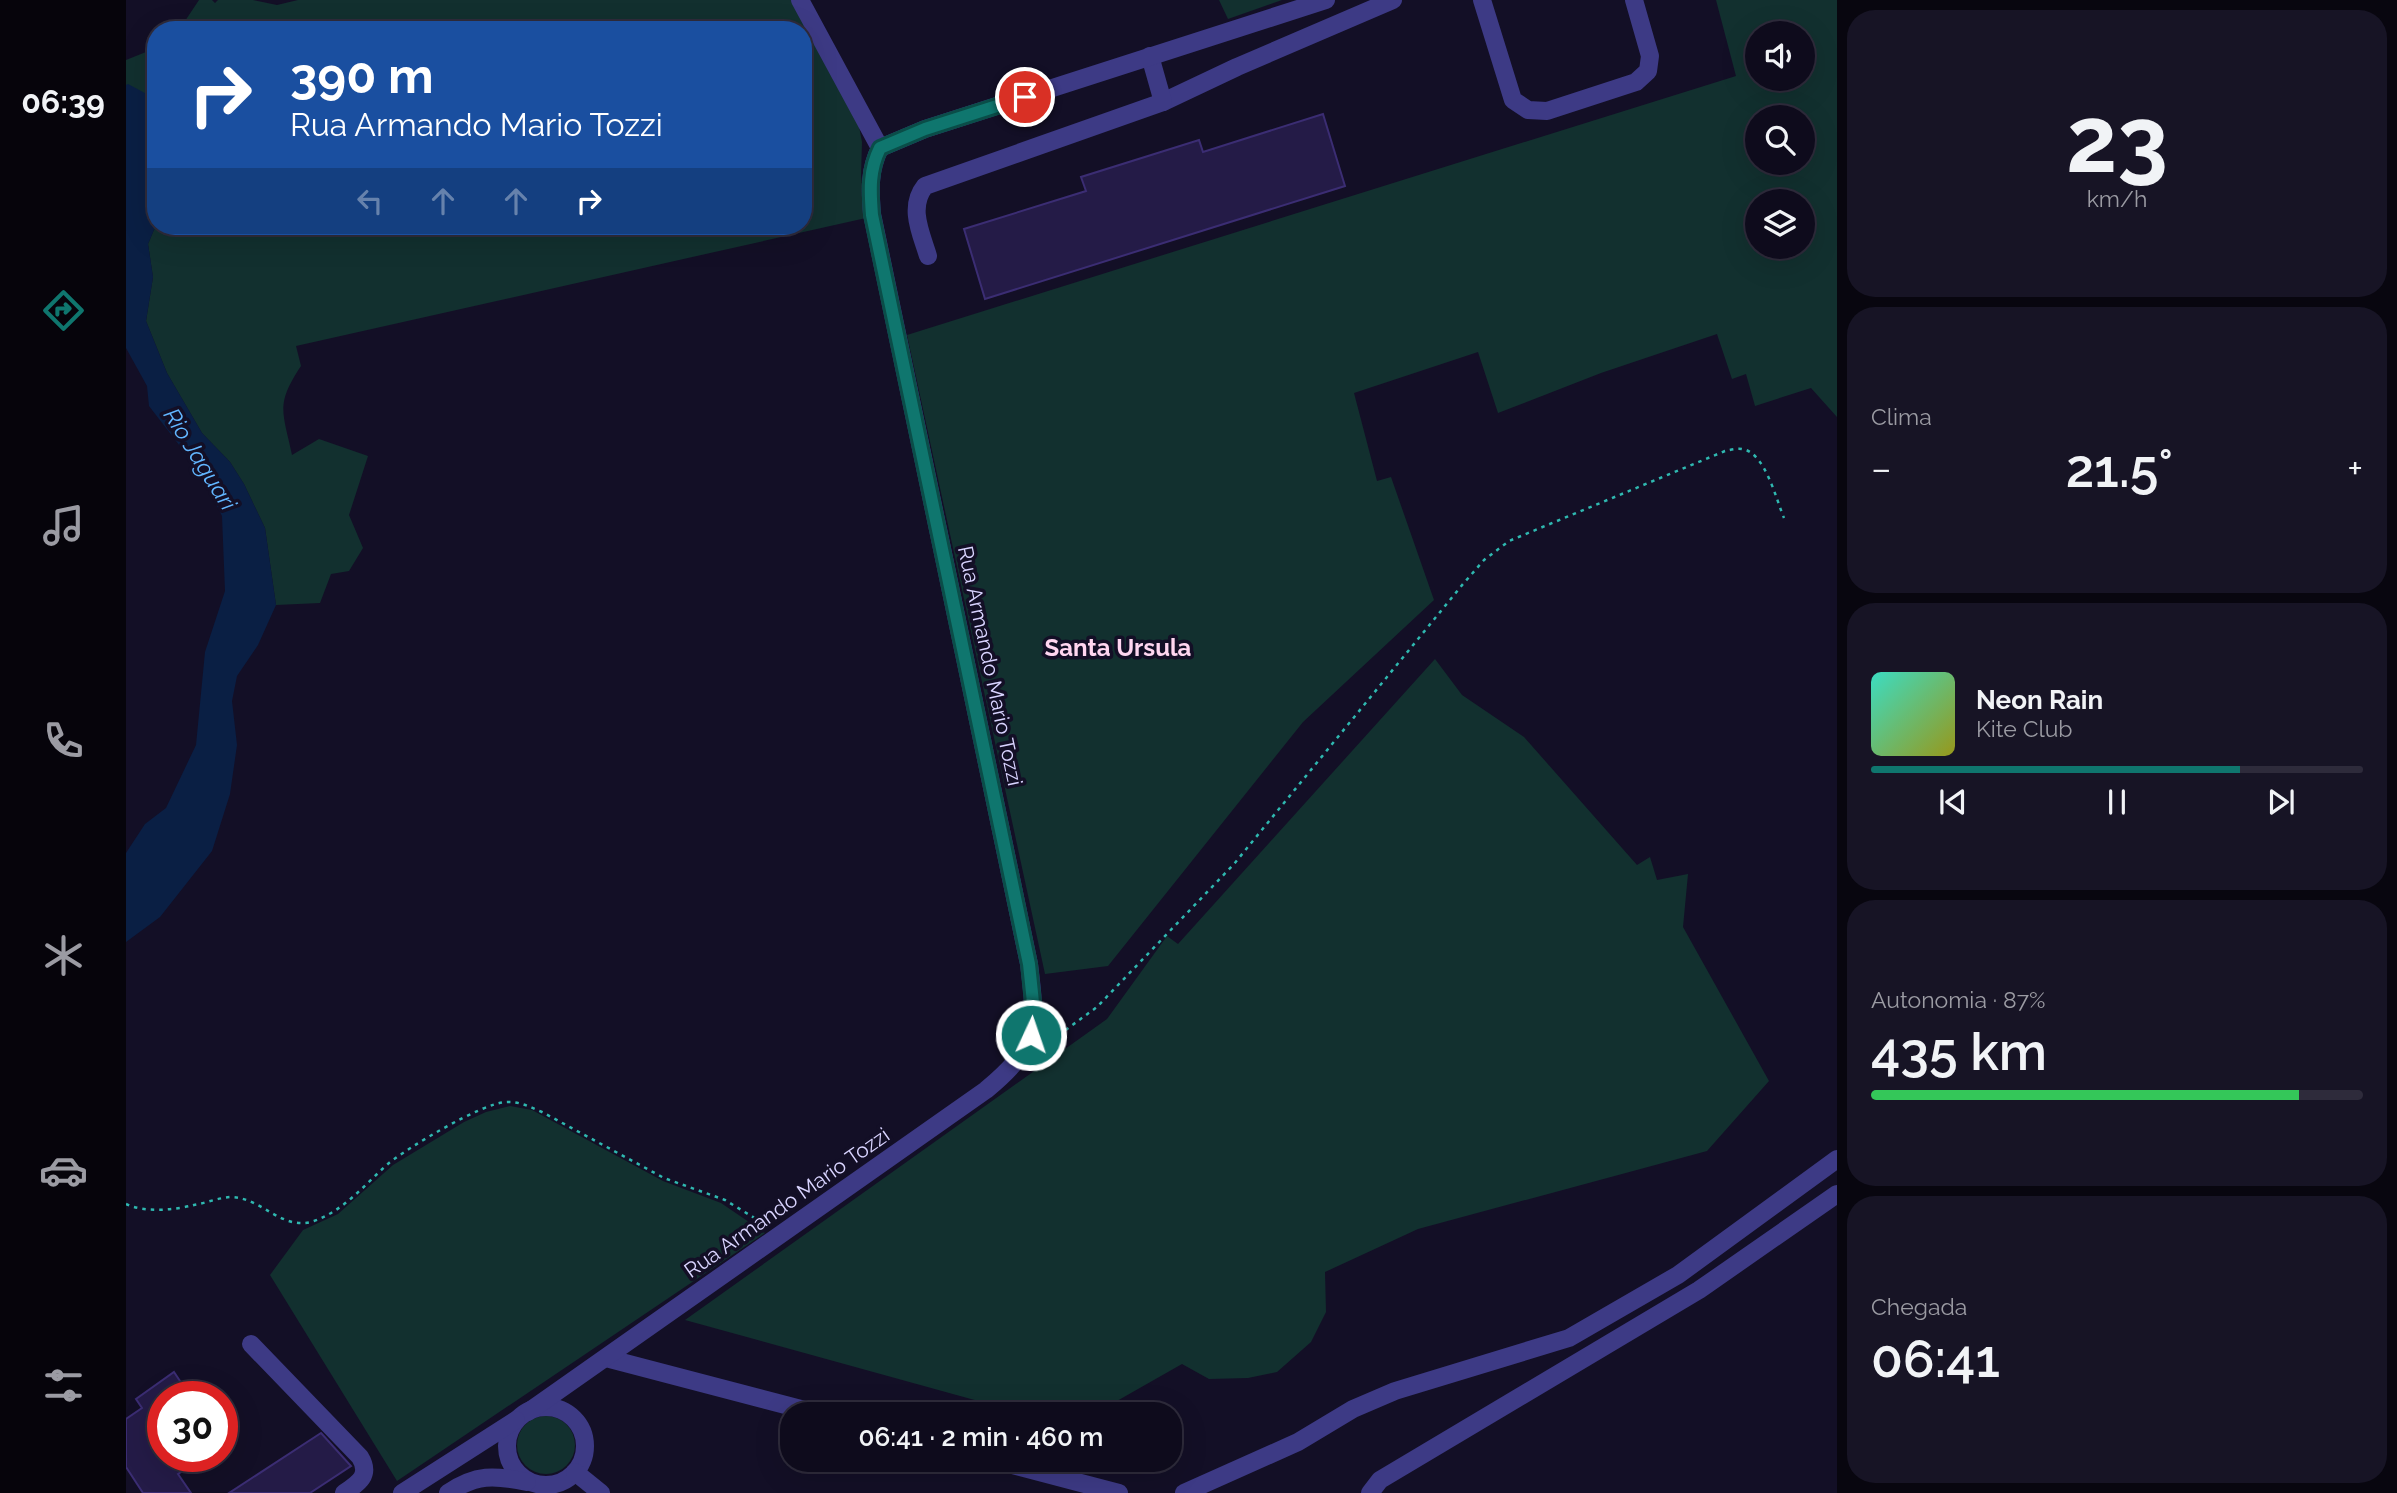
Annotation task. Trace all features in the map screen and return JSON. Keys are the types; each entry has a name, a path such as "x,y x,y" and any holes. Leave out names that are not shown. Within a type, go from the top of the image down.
{"street":[{"path":"800,0 811,21"},
{"path":"812,22 880,148 925,129 1326,0"},
{"path":"928,256 916,213 916,203 925,186 1163,102 1393,0"},
{"path":"1482,0 1513,100 1528,110 1547,111 1636,82 1648,71 1650,56 1634,0"},
{"path":"1150,56 1163,102"},
{"name":"Rua Armando Mario Tozzi","path":"402,1493 525,1414 986,1090 1023,1055 1031,1035 1034,1012 1029,964 872,215 870,184 880,148"},
{"path":"1184,1493 1298,1442 1353,1409 1395,1391 1569,1338 1678,1275 1837,1159"},
{"path":"1370,1493 1380,1480 1699,1290 1837,1194"},
{"path":"251,1344 365,1465 361,1482 344,1493"},
{"path":"606,1358 780,1404"},
{"path":"448,1493 461,1484 480,1477 504,1477 538,1485 558,1483 575,1472 585,1448 582,1431 578,1423 565,1412 556,1409 542,1408 525,1414 509,1434 509,1457 520,1475 538,1485"},
{"path":"575,1472 601,1493"},
{"path":"1039,1472 1119,1493"}],"path":[{"path":"1023,1055 1050,1043 1097,1007 1225,873 1463,584 1484,561 1509,541 1725,451 1742,449 1762,462 1784,518"},
{"path":"126,1204 157,1209 191,1206 231,1197 246,1199 285,1221 299,1224 313,1221 337,1211 392,1161 474,1111 507,1102 523,1104 542,1112 664,1178 725,1200 781,1234"}],"green space":[{"path":"199,0 212,0 215,3 218,0 253,0 277,5 298,0 794,0 805,21 185,21"},
{"path":"1219,0 1282,0 1228,19"},
{"path":"1716,0 1837,0 1837,417 1811,388 1755,406 1746,374 1732,379 1717,334 1601,373 1498,413 1478,352 1354,393 1377,481 1391,477 1434,600 1303,722 1108,966 1045,974 907,335 1736,76"},
{"path":"812,33 857,116 862,142 861,176 866,218 812,230"},
{"path":"147,52 147,95 126,85 126,60"},
{"path":"152,235 790,235 296,346 301,366 287,390 283,409 292,455 319,439 368,456 349,515 363,548 349,571 331,574 320,603 276,605 265,528 244,484 230,462 202,433 167,373 146,321 153,277 148,244"},
{"path":"1435,659 1462,695 1524,737 1637,865 1650,857 1657,880 1688,874 1683,927 1769,1081 1707,1151 1418,1229 1325,1272 1326,1312 1311,1342 1277,1372 1248,1378 1209,1379 1182,1364 1115,1402 982,1402 685,1320 1107,1019 1167,936 1178,944"},
{"path":"510,1106 532,1110 663,1181 721,1203 765,1233 397,1481 270,1275 303,1230 338,1214 393,1165 464,1122 486,1112"},
{"path":"540,1416 552,1416 562,1420 571,1429 575,1451 567,1466 552,1474 540,1474 530,1470 521,1461 517,1451 517,1439 521,1429 530,1420"}],"water":[{"name":"Rio Jaguari","path":"126,85 147,94 147,235 152,235 148,244 153,277 146,321 167,373 202,433 230,462 244,484 265,528 276,605 258,645 237,676 232,701 237,745 230,794 212,851 160,917 126,942 126,853 145,824 166,808 196,745 205,652 225,591 222,516 200,472 149,406 147,386 126,348"}],"building":[{"path":"1323,114 1345,186 985,299 964,229 1086,191 1081,177 1199,140 1203,152"},
{"path":"174,1372 180,1381 161,1381"},
{"path":"147,1391 147,1472 181,1472 178,1474 191,1493 143,1493 126,1467 126,1419 142,1408 136,1399"},
{"path":"321,1433 351,1466 310,1493 229,1493"}],"district":[{"name":"Santa Ursula","path":"1118,648"}],"route":[{"path":"1025,97 925,129 880,148 870,184 872,215 1029,964 1034,1012 1031,1035"}]}
